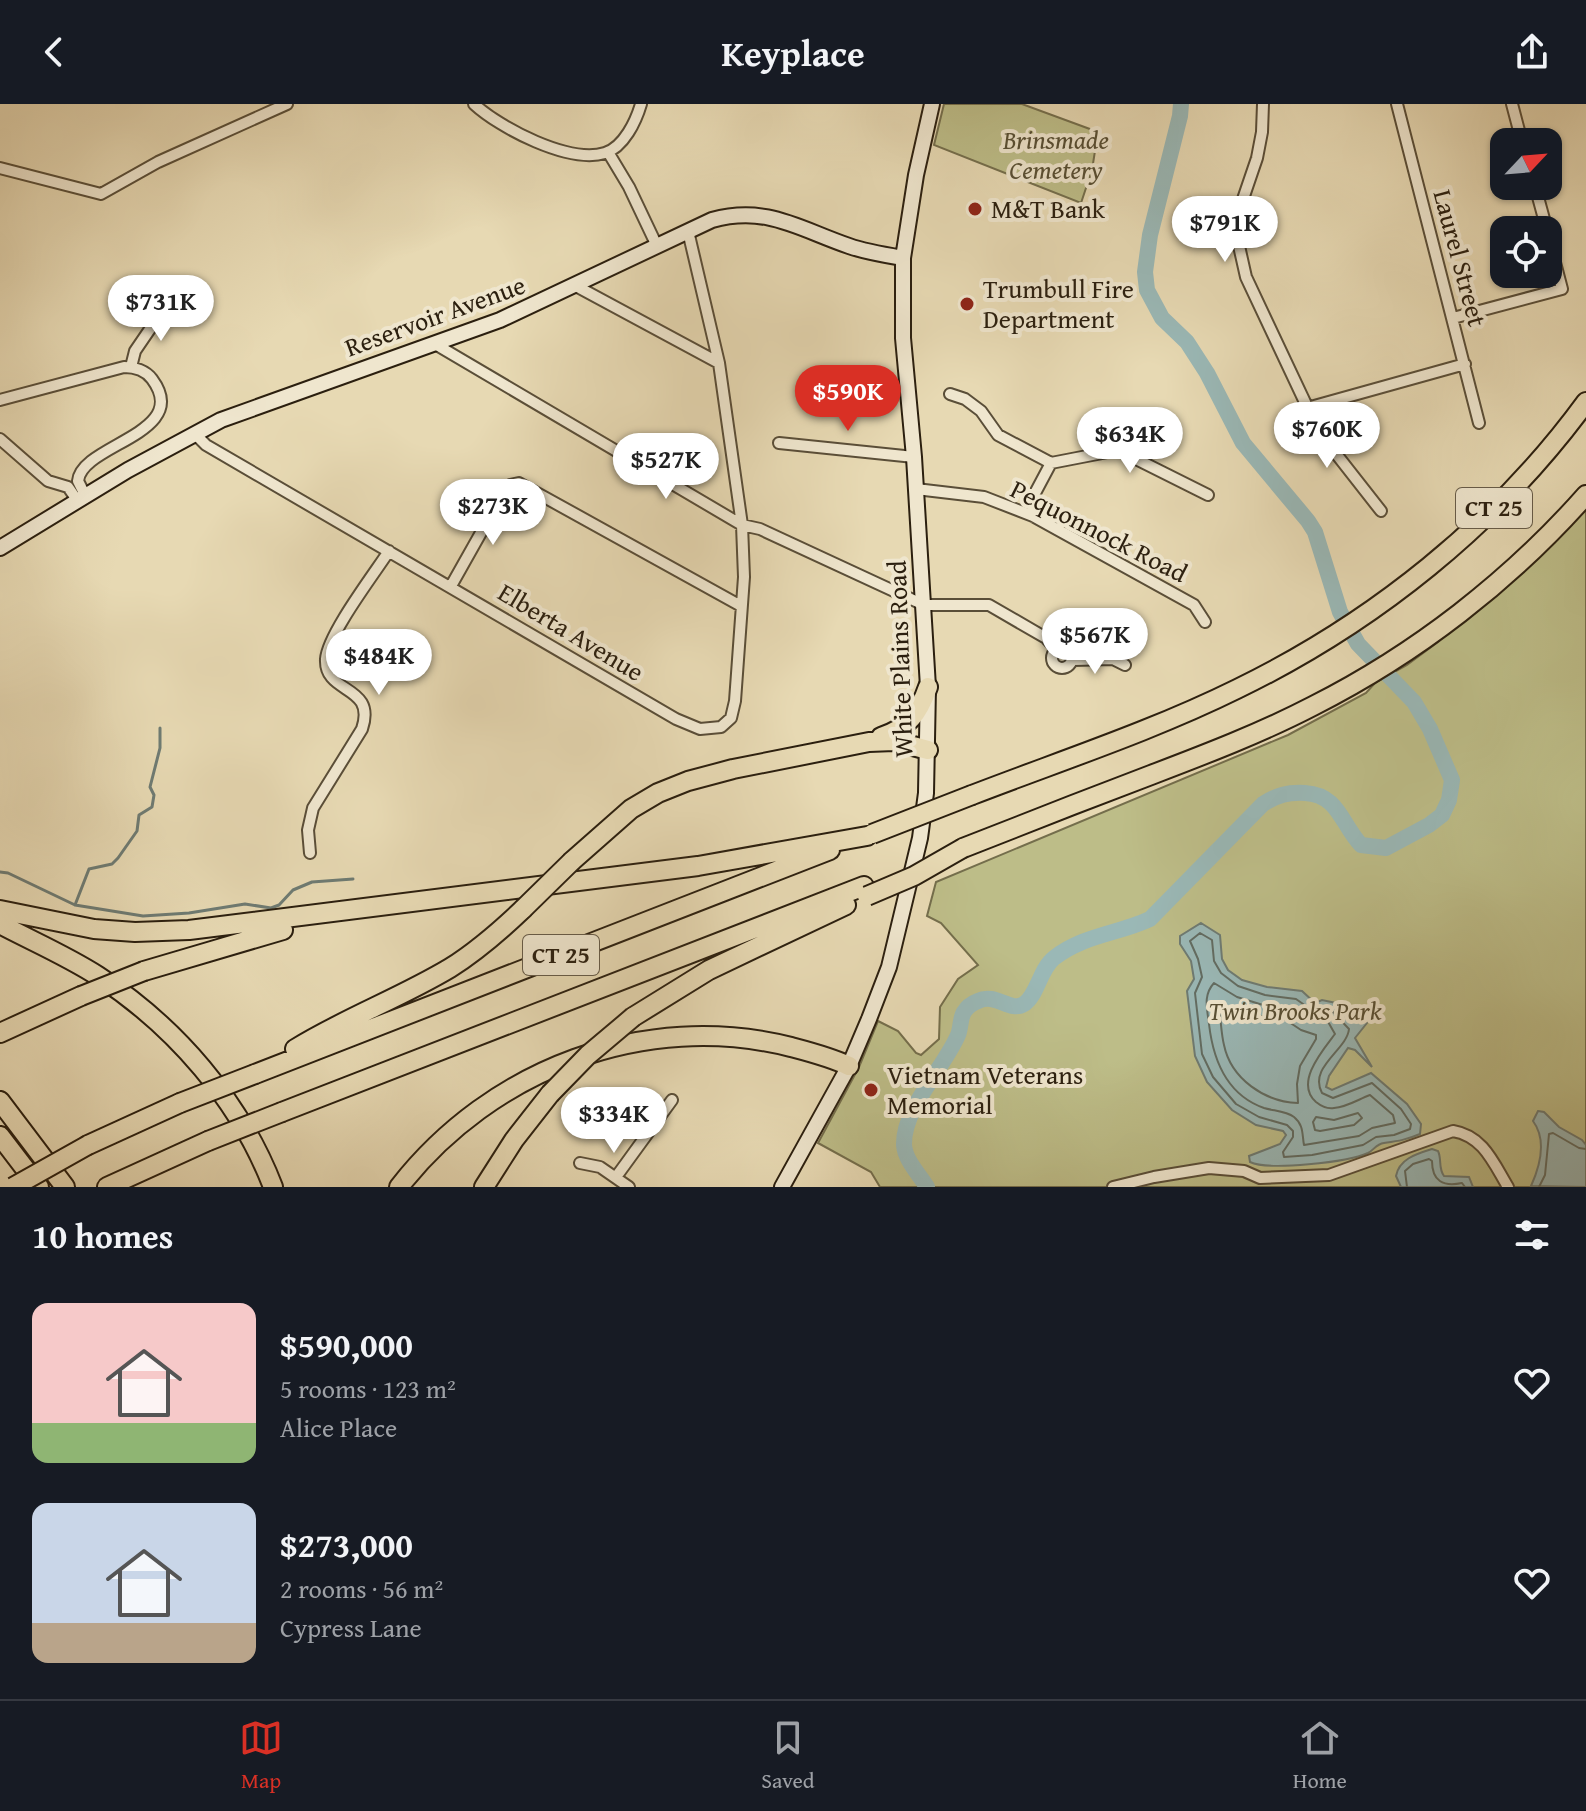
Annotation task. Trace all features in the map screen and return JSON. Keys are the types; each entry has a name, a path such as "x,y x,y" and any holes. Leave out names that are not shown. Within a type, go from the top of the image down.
{"highway":[{"name":"CT 25","path":"13,1187 88,1145 180,1103 1208,703 1321,643 1387,599 1496,506 1540,459 1586,402"},
{"name":"CT 25","path":"112,1184 208,1141 865,891 963,848 1257,733 1352,685 1420,642 1511,570 1586,495"},
{"path":"859,744 905,727 916,715 928,687"},
{"path":"255,1074 323,1031 451,967 490,939 618,819 673,787 718,772 859,744 894,741 928,750"},
{"path":"0,910 94,929 149,932 226,927 698,866 870,835"},
{"path":"484,1187 514,1140 550,1094 588,1055 633,1017 709,970 865,891"},
{"path":"0,1033 144,971 276,931 423,901"},
{"path":"0,924 98,976 170,1032 232,1109 255,1146 273,1187"},
{"path":"399,1187 436,1146 487,1104 546,1070 597,1050 660,1037 720,1035 767,1041 832,1058 849,1066"},
{"path":"0,1101 65,1187"},
{"path":"0,1136 39,1187"}],"main road":[{"name":"White Plains Road","path":"782,1187 849,1066 889,967 920,838 928,750 928,687 914,457 903,338 903,258 916,175 932,104"},
{"name":"Reservoir Avenue","path":"0,548 194,433 269,401 500,320 688,231 730,216 767,216 852,247 903,258"}],"street":[{"path":"0,168 101,194 158,162 287,104"},
{"path":"474,104 495,119 547,146 581,153 608,152 622,140 641,104"},
{"path":"1263,104 1259,145 1242,202 1237,237 1246,277 1319,432 1381,511"},
{"name":"Laurel Street","path":"1397,104 1479,423"},
{"path":"1512,104 1518,128"},
{"path":"608,152 629,187 657,246"},
{"path":"451,586 505,490 514,483 524,484 741,606 744,577 742,525 719,363 688,231"},
{"path":"576,286 719,363"},
{"path":"1453,318 1562,288"},
{"path":"131,367 135,351 163,310"},
{"path":"435,344 742,525 760,529 924,605 989,605 1046,638 1057,650"},
{"path":"1307,408 1465,364"},
{"path":"0,400 131,367 148,375 154,382 159,396 158,412 143,429 83,468 78,481 81,498"},
{"path":"950,394 965,399 981,411 998,435 1051,463 1118,450 1208,495"},
{"name":"Elberta Avenue","path":"194,433 206,445 686,724 707,730 725,725 731,718 735,701 741,606"},
{"path":"0,439 46,479 68,487 81,498"},
{"path":"779,443 914,457"},
{"path":"1033,516 1034,495 1051,463"},
{"name":"Pequonnock Road","path":"916,489 984,497 1033,516 1194,605 1205,622"},
{"path":"310,853 308,830 313,808 366,719 360,698 336,682 329,673 328,652 389,551"},
{"path":"1073,660 1068,649 1057,650 1052,656 1057,667 1065,668 1073,660 1113,659 1125,665"},
{"path":"616,1177 672,1100"},
{"path":"1113,1187 1209,1168 1244,1171 1260,1178 1329,1175 1453,1131 1468,1134 1483,1145 1508,1187"},
{"path":"580,1163 600,1167 629,1187"}],"green space":[{"name":"Brinsmade Cemetery","path":"944,104 1022,104 1098,132 1092,170 1081,203 934,145"},
{"name":"Twin Brooks Park","path":"1586,503 1586,1187 880,1187 871,1172 818,1143 859,1067 878,1021 898,1031 921,1055 939,1039 940,1007 958,979 978,965 941,923 927,916 936,882 1288,735 1366,693 1375,683 1438,642"}],"water":[{"path":"1201,923 1220,935 1222,959 1228,970 1242,980 1302,991 1315,1003 1322,1000 1336,1003 1350,1021 1360,1017 1367,1023 1355,1038 1372,1067 1355,1050 1348,1048 1329,1076 1326,1087 1332,1090 1371,1073 1407,1104 1421,1124 1420,1134 1381,1144 1368,1153 1344,1159 1274,1166 1250,1162 1249,1156 1280,1144 1286,1135 1283,1131 1256,1125 1232,1110 1207,1082 1195,1056 1187,991 1194,979 1191,961 1180,944 1180,936"},
{"path":"1538,1111 1544,1112 1559,1127 1586,1145 1586,1187 1531,1186 1541,1153 1540,1136 1533,1121"},
{"path":"1432,1149 1438,1151 1444,1176 1469,1177 1473,1187 1401,1187 1396,1176 1404,1161"}],"waterway":[{"path":"927,1187 907,1156 905,1131 917,1103 952,1048 963,1014 970,1005 985,999 1013,1006 1024,1004 1049,963 1065,950 1150,919 1263,804 1273,798 1293,793 1316,795 1332,805 1361,845 1386,848 1429,825 1442,815 1449,800 1452,780 1430,729 1414,702 1358,644 1340,612 1315,532 1243,443 1207,373 1187,342 1162,318 1147,290 1145,272 1150,235 1181,104"},
{"path":"75,905 89,869 112,864 137,831 139,815 152,807 154,795 150,787 160,748 160,728"},
{"path":"0,872 75,905 143,916 245,904 271,908 279,905 293,890 312,882 353,879"}],"place":[{"name":"M&T Bank","path":"975,209"},
{"name":"Trumbull Fire Department","path":"967,304"},
{"name":"Vietnam Veterans Memorial","path":"871,1090"}]}
